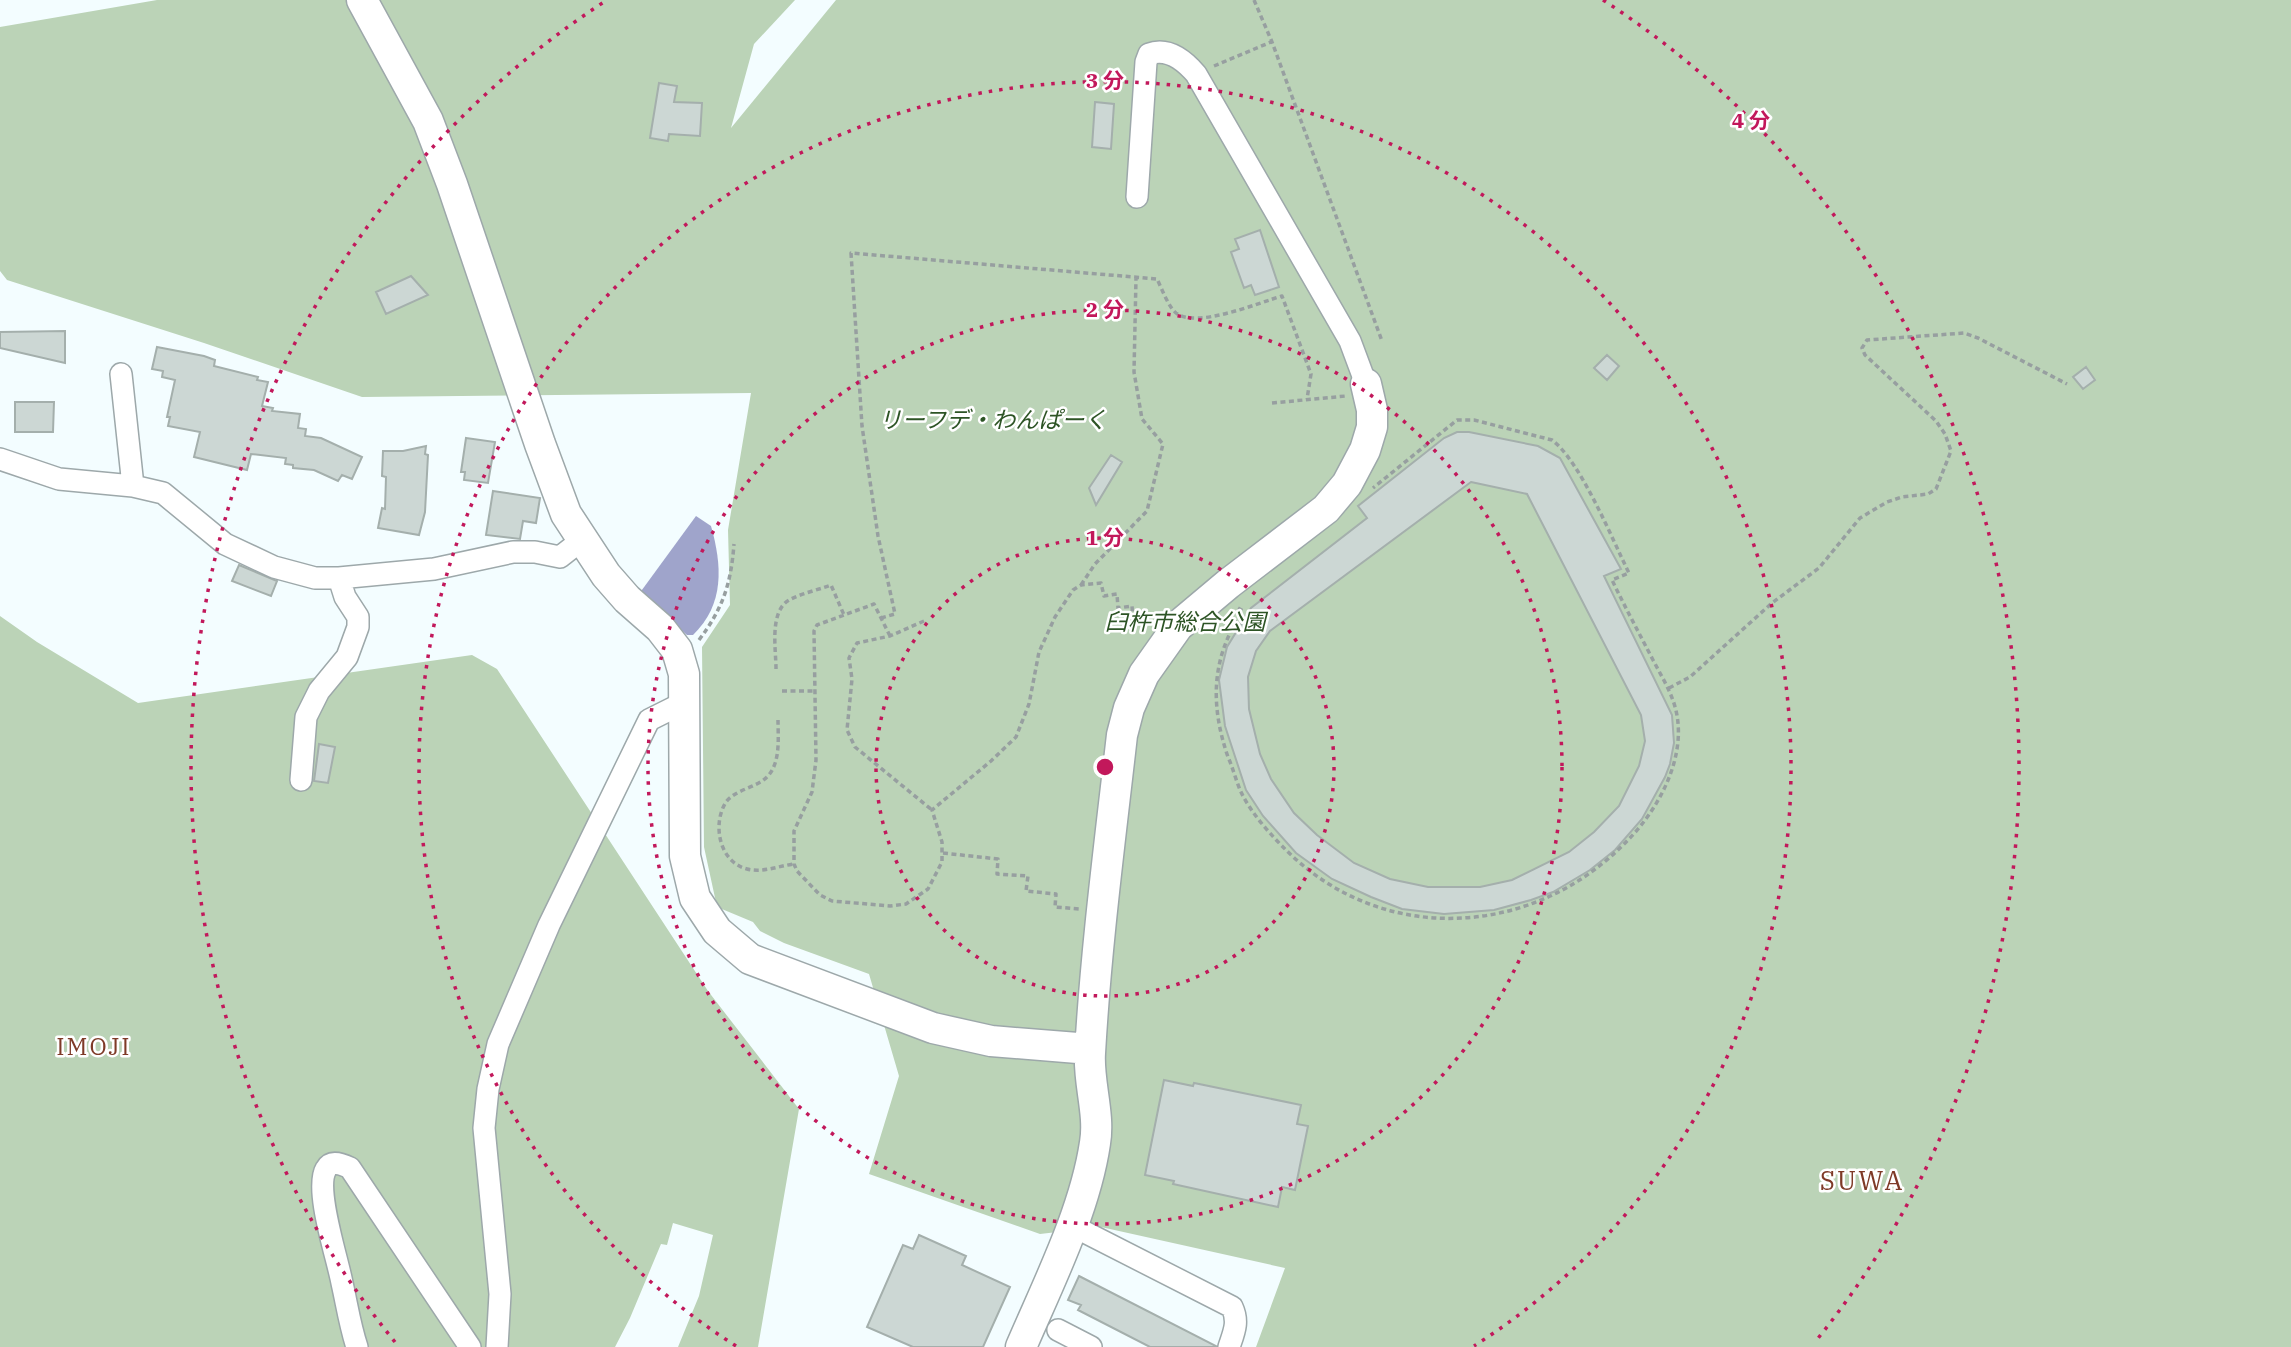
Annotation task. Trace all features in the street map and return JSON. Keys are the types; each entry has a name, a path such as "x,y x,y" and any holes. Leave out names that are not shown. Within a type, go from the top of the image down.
{"street":[{"path":"362,0 428,121 566,514 606,575 627,599 660,628 677,650 684,674 685,856 695,898 717,931 750,959 933,1028 991,1041 1090,1049"},
{"path":"1021,1347 1085,1187 1096,1140 1090,1049 1101,917 1122,735 1129,708 1144,674 1178,626 1326,509 1347,484 1372,427 1368,389 1350,341 1196,74 1176,55 1156,51 1149,54 1146,62 1137,197"},
{"path":"121,374 133,486"},
{"path":"0,458 59,479 133,486 163,493 225,544 274,567 315,578 434,569 513,552 535,552 560,557 583,539"},
{"path":"301,780 304,760 303,728 306,718 319,691 347,657 358,627 358,617 345,597 339,578"},
{"path":"497,1347 500,1294 484,1128 488,1089 498,1044 550,925 649,720 685,702"},
{"path":"357,1347 348,1320 325,1206 324,1176 326,1168 331,1164 341,1163 350,1168 470,1347"},
{"path":"1071,1225 1232,1307 1236,1328 1228,1347"},
{"path":"1058,1330 1091,1347"}],"path":[{"path":"1254,0 1382,341"},
{"path":"1196,74 1272,42"},
{"path":"881,618 895,614 878,536 862,426 851,253 1157,279 1174,312 1188,319 1208,318 1282,296 1311,374 1307,400"},
{"path":"932,810 1016,737 1029,704 1039,652 1066,599 1081,585 1095,564 1147,511 1163,444 1142,419 1134,372 1136,278"},
{"path":"1669,688 1690,677 1772,603 1819,568 1860,518 1887,502 1928,494 1937,489 1951,451 1945,434 1936,421 1865,355 1862,348 1864,342 1872,339 1964,333 2067,383"},
{"path":"1272,403 1368,389"},
{"path":"1231,602 1243,611 1225,639 1220,653 1216,691 1223,742 1241,793 1278,842 1320,879 1352,897 1389,910 1438,919 1475,917 1520,909 1566,890 1615,854 1648,818 1675,761 1678,724 1669,688 1612,580 1629,573 1576,467 1552,440 1474,421 1457,420 1368,491"},
{"path":"698,642 716,617 726,592 732,570 734,544"},
{"path":"1081,585 1101,583 1104,596 1117,594 1118,608 1132,606 1133,620 1146,618 1150,633"},
{"path":"776,669 776,625 782,607 788,601 831,584 844,615"},
{"path":"890,635 874,604 817,625 814,631 815,779 794,831 794,864 807,884 826,899 841,903 890,906 906,904 928,890 942,862 939,830 932,810 855,747 847,730 852,679 849,658 858,643 890,635 923,621"},
{"path":"782,691 814,691"},
{"path":"778,720 776,759 768,777 727,802 720,816 719,833 726,853 736,865 745,869 764,870 794,864"},
{"path":"943,853 998,859 997,874 1028,876 1026,891 1056,894 1055,907 1083,910"}],"green space":[{"path":"157,0 795,0 754,44 731,128 836,0 2291,0 2291,1347 1256,1347 1285,1268 1101,1227 1040,1234 869,1174 899,1076 869,974 784,943 760,931 753,922 717,907 704,847 702,647 730,605 728,530 751,393 362,397 7,280 0,271 0,27"},
{"path":"0,616 37,642 138,703 472,655 497,669 708,991 799,1109 758,1347 678,1347 699,1296 713,1235 673,1223 667,1245 661,1244 615,1347 0,1347"}],"water":[{"path":"696,516 711,526 719,569 718,583 711,610 693,635 687,635 639,594"}],"building":[{"path":"659,83 677,86 674,102 702,103 700,136 669,134 668,141 650,138"},
{"path":"1095,102 1114,104 1111,149 1092,147"},
{"path":"1260,230 1279,287 1255,295 1251,285 1244,288 1231,252 1239,249 1235,239"},
{"path":"411,276 428,295 386,314 376,292"},
{"path":"65,331 65,363 0,348 0,332"},
{"path":"157,347 204,356 215,360 214,366 268,382 262,406 273,408 272,411 300,414 298,428 306,429 305,436 321,438 362,457 352,479 342,475 338,481 314,470 293,468 293,465 285,464 286,458 251,454 247,470 194,457 200,432 168,426 170,417 167,417 175,380 162,377 163,371 152,369"},
{"path":"1607,355 1619,366 1607,380 1594,368"},
{"path":"2086,367 2095,380 2083,389 2073,377"},
{"path":"15,402 54,402 53,432 15,432"},
{"path":"1457,432 1469,432 1538,446 1560,458 1621,569 1604,576 1672,715 1674,743 1665,777 1642,819 1615,850 1590,870 1553,892 1531,900 1494,910 1444,914 1402,909 1371,897 1332,879 1296,853 1263,816 1246,790 1225,726 1219,680 1227,647 1251,608 1367,518 1358,506 1444,438","holes":["1471,482 1527,494 1641,715 1645,741 1639,766 1619,806 1594,832 1569,852 1512,880 1480,887 1428,887 1390,879 1354,863 1317,835 1294,813 1271,779 1260,754 1249,709 1248,677 1256,651 1270,631"]},
{"path":"466,438 495,442 488,483 464,480 465,472 461,472"},
{"path":"426,446 425,454 428,455 425,512 419,535 378,528 382,508 385,509 386,477 382,476 383,451 403,451"},
{"path":"1111,455 1122,462 1096,505 1089,488"},
{"path":"493,491 540,498 536,523 523,521 520,539 486,535"},
{"path":"239,565 277,581 271,596 232,581"},
{"path":"319,744 335,747 328,783 314,781"},
{"path":"1164,1080 1193,1086 1194,1083 1301,1105 1297,1124 1308,1126 1295,1190 1282,1187 1278,1207 1173,1184 1174,1181 1145,1175"},
{"path":"919,1235 966,1256 962,1265 1010,1287 983,1347 913,1347 867,1327 903,1245 913,1249"},
{"path":"1079,1276 1216,1347 1150,1347 1078,1310 1081,1305 1068,1300"}],"district":[{"name":"IMOJI","path":"94,1047"},
{"name":"SUWA","path":"1862,1181"}],"park label":[{"name":"リーフデ・わんぱーく","path":"993,420"},
{"name":"臼杵市総合公園","path":"1185,622"}]}
